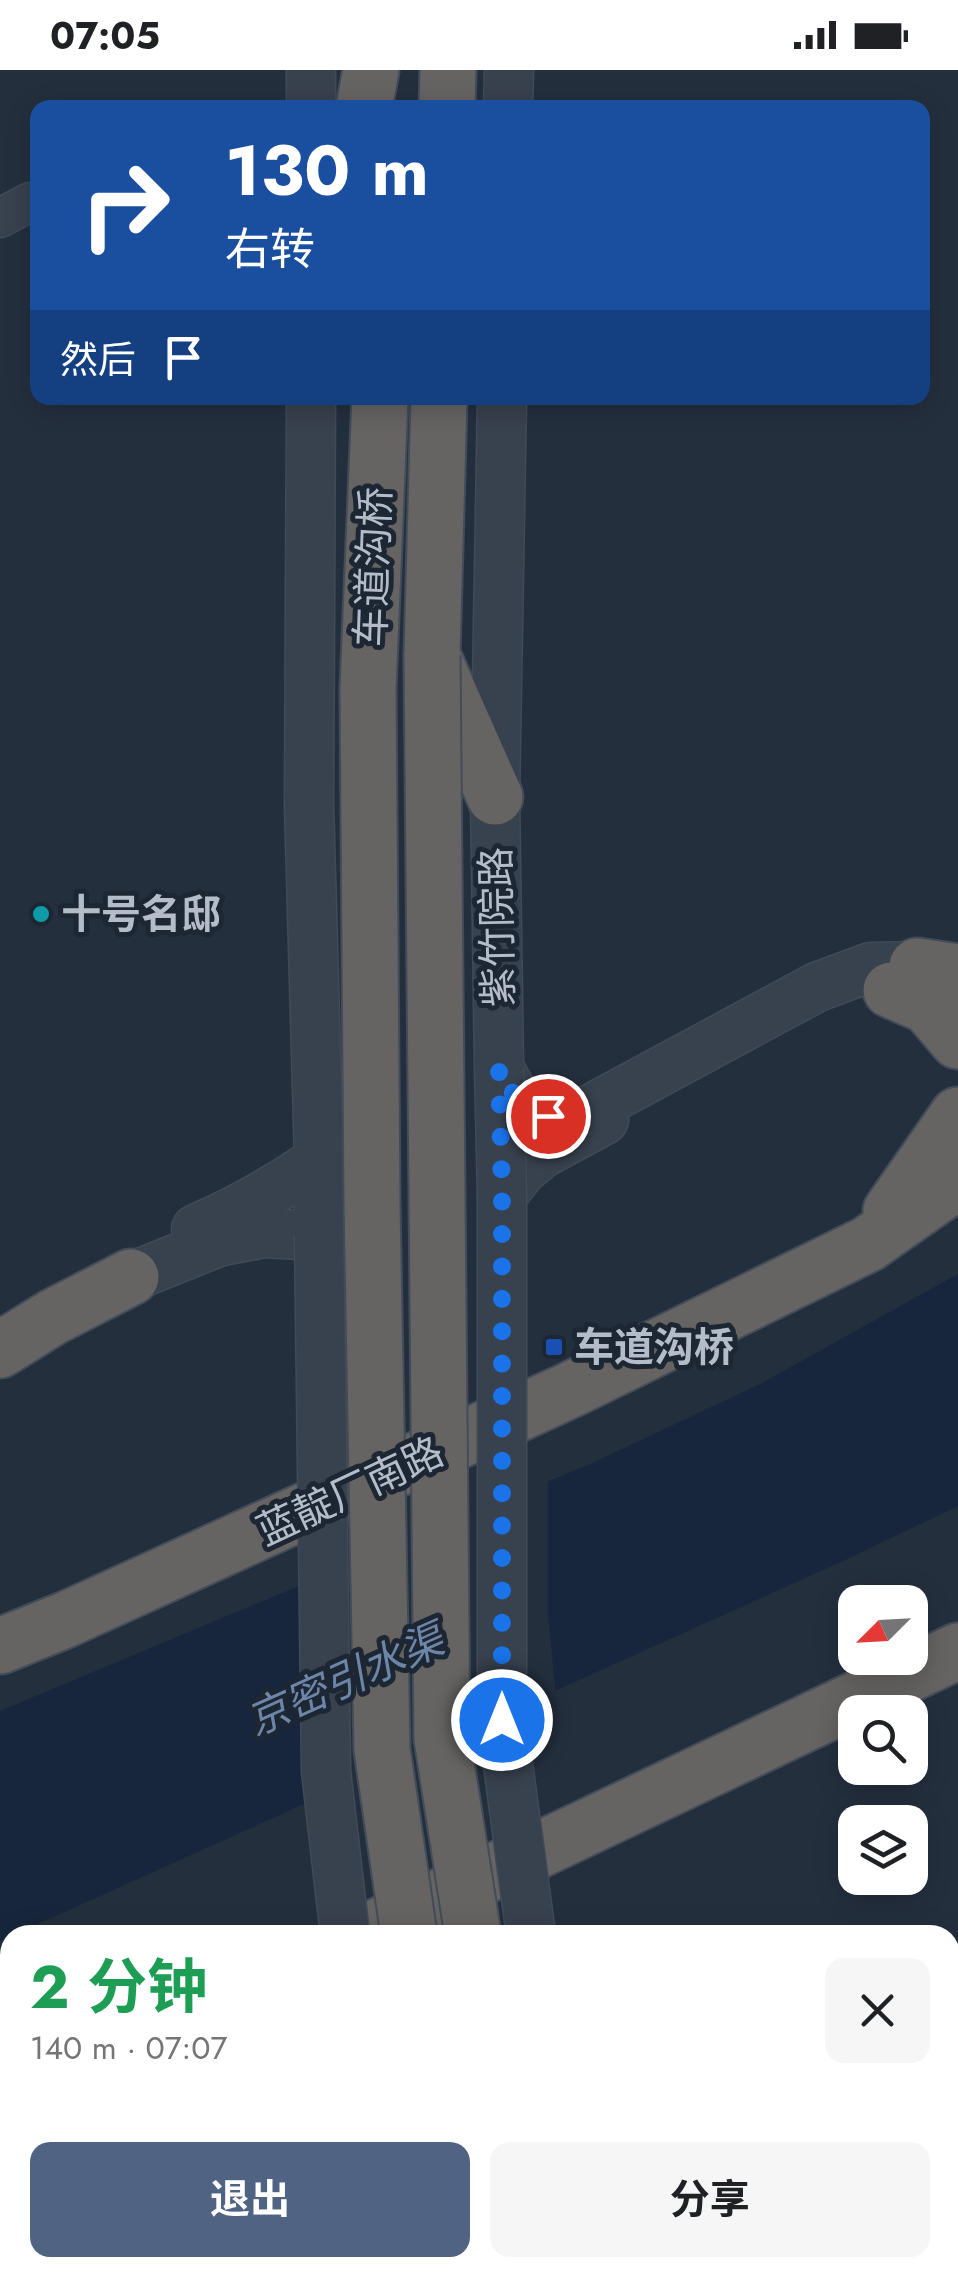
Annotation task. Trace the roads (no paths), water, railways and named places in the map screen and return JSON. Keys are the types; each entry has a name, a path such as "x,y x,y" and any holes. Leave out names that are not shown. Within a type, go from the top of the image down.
{"highway":[{"path":"365,100 371,70"},
{"path":"384,100 385,70"},
{"path":"447,100 448,70"},
{"name":"车道沟桥","path":"380,405 368,708 380,1671 382,1749 408,1925"},
{"path":"439,405 432,655 495,797"},
{"name":"车道沟桥","path":"432,655 442,1738 471,1925"},
{"path":"922,976 928,1006 958,1041"},
{"path":"868,1244 958,1115"},
{"name":"蓝靛厂南路","path":"0,1646 570,1390 868,1244 958,1182"},
{"path":"0,1350 127,1268"},
{"path":"0,1611 65,1620"},
{"path":"0,1633 65,1620"},
{"path":"381,1925 958,1650"}],"street":[{"path":"311,70 311,100"},
{"path":"508,70 508,100"},
{"path":"0,218 30,202"},
{"path":"311,405 309,804 320,1160 326,1771 344,1925"},
{"name":"紫竹院路","path":"502,405 495,797 502,1196 502,1720 530,1925"},
{"path":"502,1196 522,1170 543,1153 817,987 871,967 922,976"},
{"path":"499,1068 520,1106 548,1116 587,1110 699,1060"},
{"path":"127,1268 272,1193 320,1160"},
{"path":"0,1327 43,1300 127,1268 218,1242 264,1234 319,1236"}],"water":[{"name":"京密引水渠","path":"958,1274 958,1506 36,1925 0,1925 0,1711 590,1464 760,1384"}],"place":[{"name":"十号名邸","path":"41,914"},
{"name":"车道沟桥","path":"554,1347"}]}
